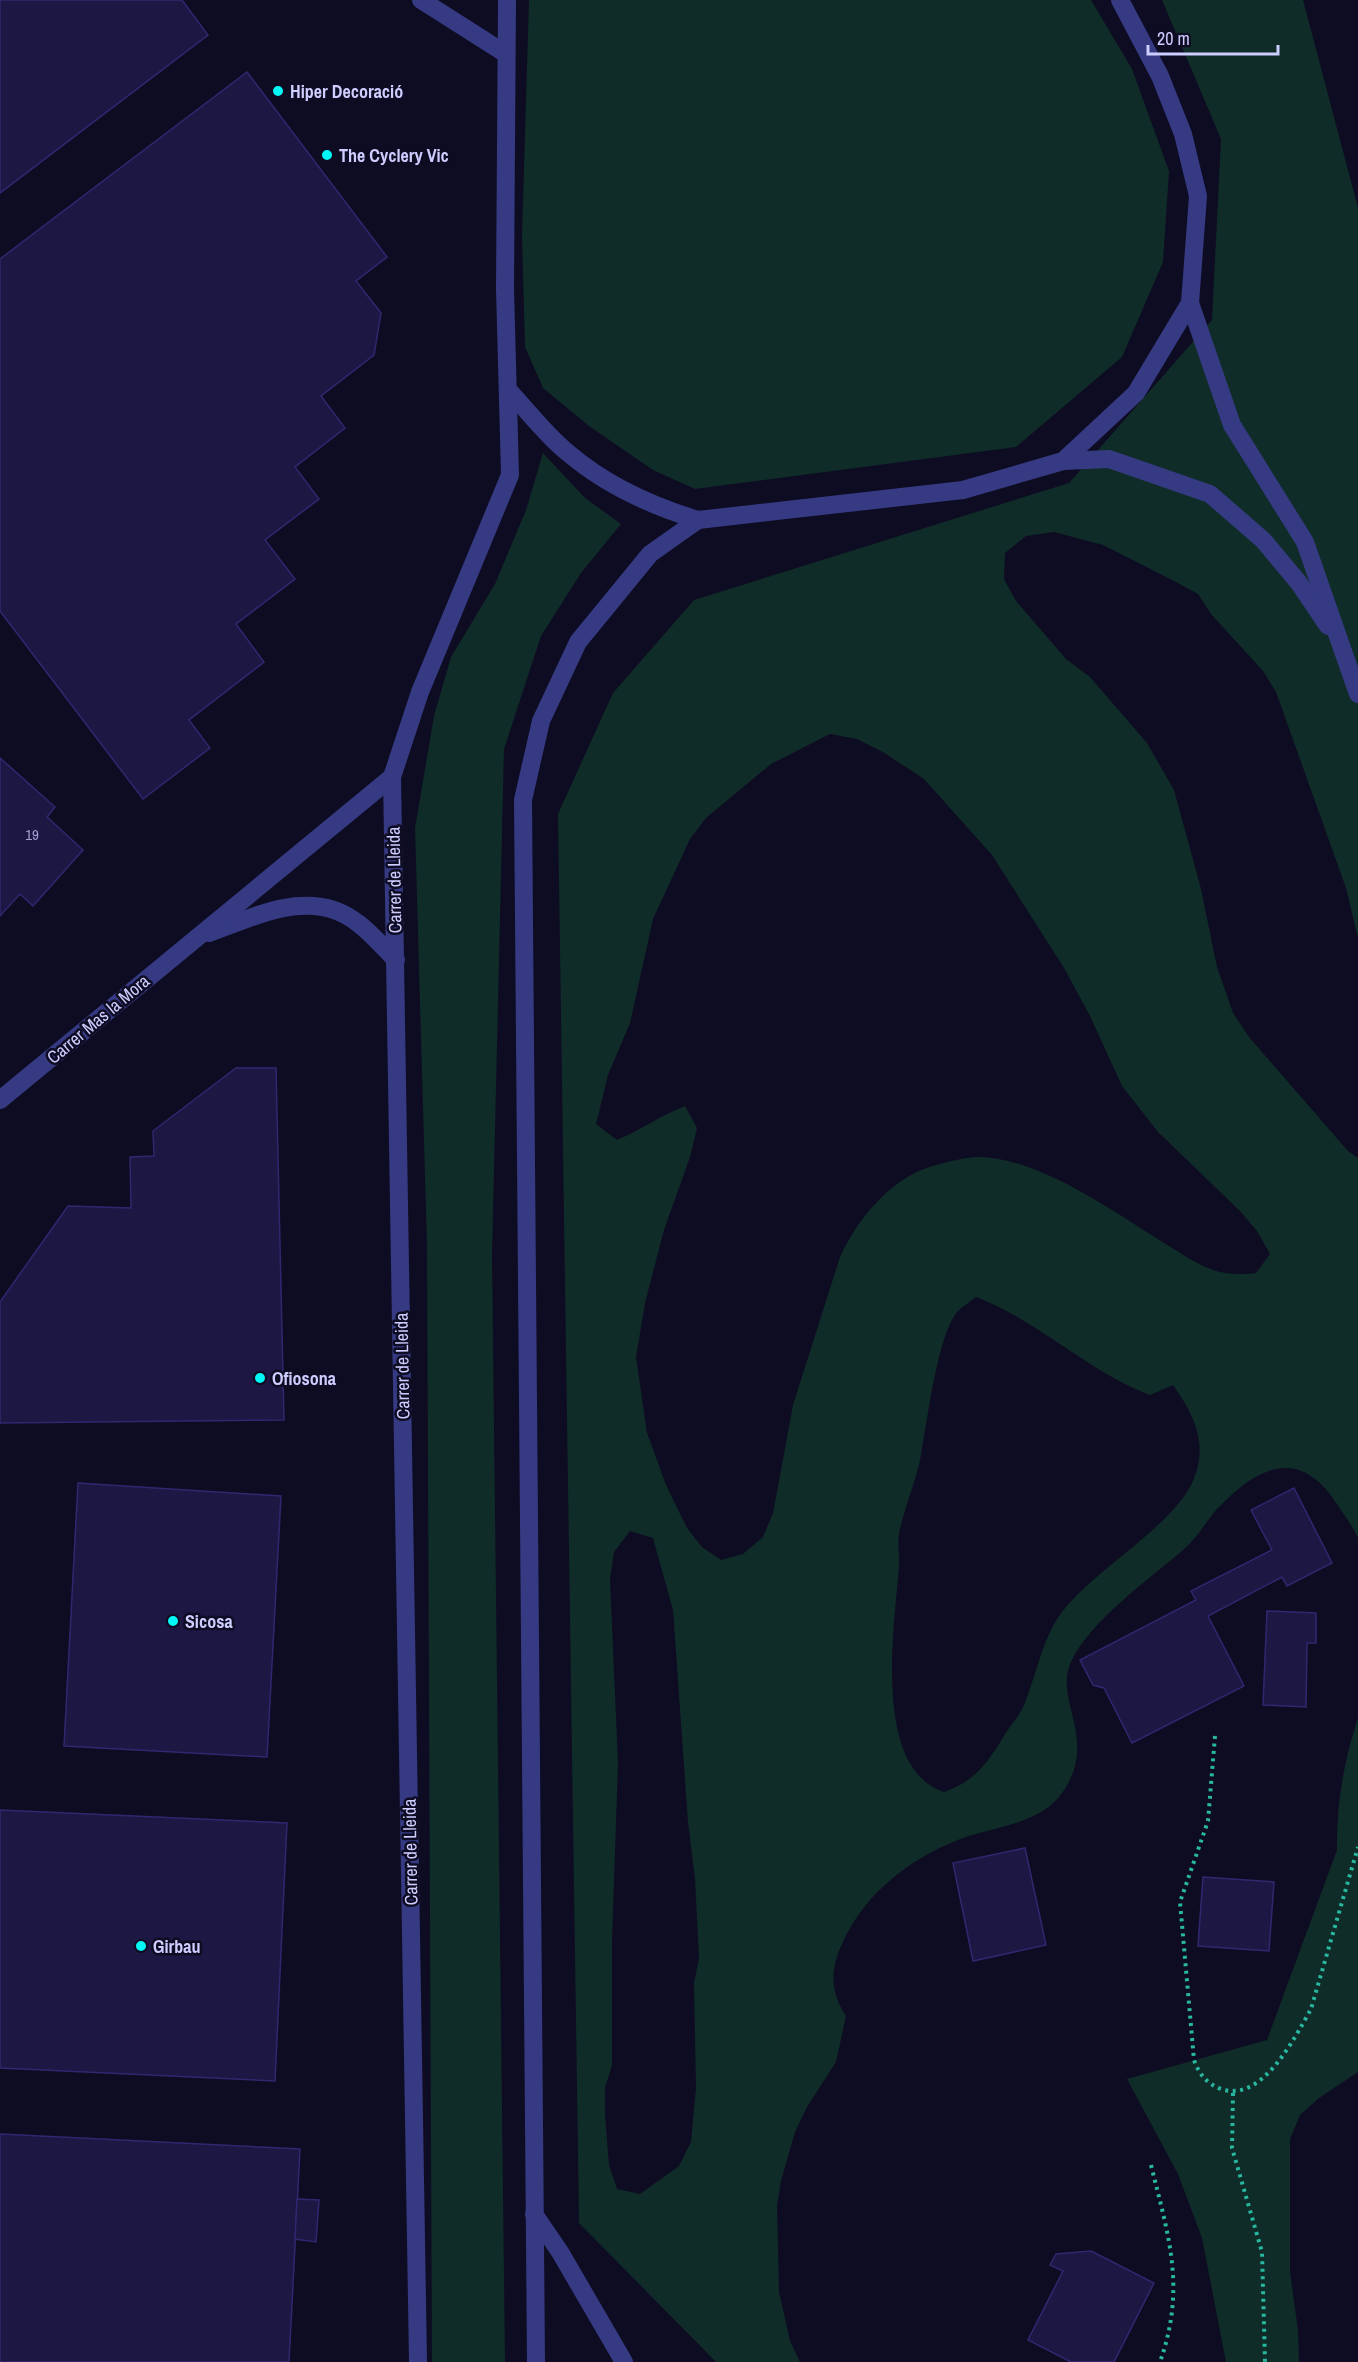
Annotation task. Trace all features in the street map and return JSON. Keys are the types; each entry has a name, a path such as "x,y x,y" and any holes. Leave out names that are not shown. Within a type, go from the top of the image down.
{"street":[{"path":"421,0 506,54"},
{"name":"Carrer de Lleida","path":"418,2362 393,777 420,692 459,592 510,475 505,289 507,0"},
{"path":"1120,0 1160,76 1183,134 1198,196 1190,303 1232,425 1305,542 1358,694"},
{"path":"1063,461 1136,393 1190,303"},
{"path":"509,392 566,452 602,479 668,510 698,520 963,490 1063,461 1109,459 1210,494 1263,540 1299,583 1343,648"},
{"path":"536,2362 523,800 541,721 578,642 650,554 698,520"},
{"name":"Carrer Mas la Mora","path":"0,1100 393,777"},
{"name":"Carrer Mas la Mora","path":"196,938 273,909 319,904 358,922 396,960"},
{"path":"534,2214 560,2252 624,2362"}],"path":[{"path":"1215,1736 1208,1821 1180,1902 1194,2060 1198,2071 1210,2085 1233,2093 1255,2087 1282,2057 1311,2009 1358,1848"},
{"path":"1233,2093 1232,2148 1262,2252 1265,2362"},
{"path":"1151,2165 1172,2249 1175,2294 1170,2333 1160,2362"}],"green space":[{"path":"529,0 1091,0 1132,69 1169,171 1163,262 1122,357 1016,447 695,489 653,470 589,426 543,388 525,347 522,235"},
{"path":"1162,0 1303,0 1358,208 1358,938 1346,888 1276,692 1263,671 1211,614 1198,594 1103,545 1054,532 1026,536 1005,553 1004,579 1016,601 1066,659 1090,677 1147,743 1174,790 1201,889 1217,967 1233,1013 1249,1037 1348,1151 1358,1158 1358,1538 1351,1524 1323,1486 1308,1474 1293,1469 1278,1469 1263,1473 1247,1482 1217,1509 1188,1546 1120,1602 1080,1647 1071,1662 1067,1677 1067,1691 1077,1739 1077,1756 1073,1774 1054,1803 1020,1822 969,1836 930,1853 894,1877 864,1907 852,1925 835,1962 835,1989 846,2016 836,2062 807,2107 795,2132 781,2181 777,2206 779,2292 790,2341 800,2362 716,2362 579,2223 558,814 613,693 694,600 1069,483 1212,320 1221,139","holes":["830,734 857,739 883,752 924,779 992,855 1064,968 1090,1016 1122,1086 1158,1132 1240,1211 1257,1231 1270,1254 1256,1273 1228,1273 1207,1268 1074,1188 1024,1166 1000,1159 976,1157 958,1160 923,1169 908,1177 893,1187 868,1212 840,1257 793,1405 773,1513 763,1537 743,1554 721,1560 702,1547 687,1528 666,1485 647,1433 636,1357 645,1303 664,1230 690,1157 697,1128 685,1106 617,1140 596,1124 608,1075 630,1023 653,919 690,839 706,818 771,764","976,1297 1021,1319 1127,1385 1150,1395 1173,1385 1193,1419 1197,1430 1200,1455 1193,1481 1169,1515 1093,1580 1076,1596 1055,1622 1045,1643 1022,1708 982,1768 965,1782 944,1792 921,1778 906,1755 897,1725 892,1656 899,1562 898,1538 919,1465 939,1358 951,1322 958,1311","630,1531 653,1538 673,1610 688,1822 695,1879 699,1958 694,1983 696,2088 691,2142 679,2166 640,2194 617,2189 609,2165 605,2114 605,2088 612,2065 612,1941 618,1763 610,1579 614,1552"]},
{"path":"543,453 585,498 621,524 581,573 541,636 504,749 492,1255 505,2362 432,2362 427,1246 415,828 434,716 451,657 495,584 526,510"},
{"path":"1358,1718 1358,2072 1319,2098 1300,2115 1290,2139 1290,2272 1298,2330 1299,2362 1226,2362 1202,2238 1178,2174 1127,2079 1267,2040 1337,1850 1342,1783"}],"building":[{"path":"0,0 182,0 208,35 0,193"},
{"path":"247,72 387,257 356,281 381,313 374,355 321,396 345,428 295,467 319,499 265,540 295,579 236,624 264,662 189,720 210,748 143,799 0,611 0,259"},
{"path":"0,758 55,807 47,817 83,850 33,906 20,894 0,916"},
{"path":"236,1068 276,1068 284,1420 0,1423 0,1302 68,1206 131,1208 130,1157 154,1156 153,1131"},
{"name":"Sicosa","path":"78,1483 281,1496 267,1757 64,1746"},
{"path":"1294,1488 1332,1563 1287,1586 1282,1577 1208,1616 1244,1686 1132,1743 1104,1688 1093,1685 1080,1660 1196,1600 1191,1591 1272,1550 1251,1510"},
{"path":"1267,1611 1316,1613 1316,1643 1307,1643 1306,1707 1263,1705"},
{"name":"Girbau","path":"0,1810 287,1823 275,2081 0,2068"},
{"path":"1025,1848 1046,1945 973,1961 953,1863"},
{"path":"1203,1877 1274,1882 1269,1951 1198,1946"},
{"path":"0,2134 300,2149 289,2362 0,2362"},
{"path":"297,2199 319,2200 316,2242 295,2239"},
{"path":"1091,2251 1154,2283 1114,2362 1071,2362 1028,2340 1063,2271 1050,2265 1056,2254"}],"place":[{"name":"Hiper Decoració","path":"278,91"},
{"name":"The Cyclery Vic","path":"327,155"},
{"name":"Ofiosona","path":"260,1378"},
{"name":"Sicosa","path":"173,1621"},
{"name":"Girbau","path":"141,1946"}]}
